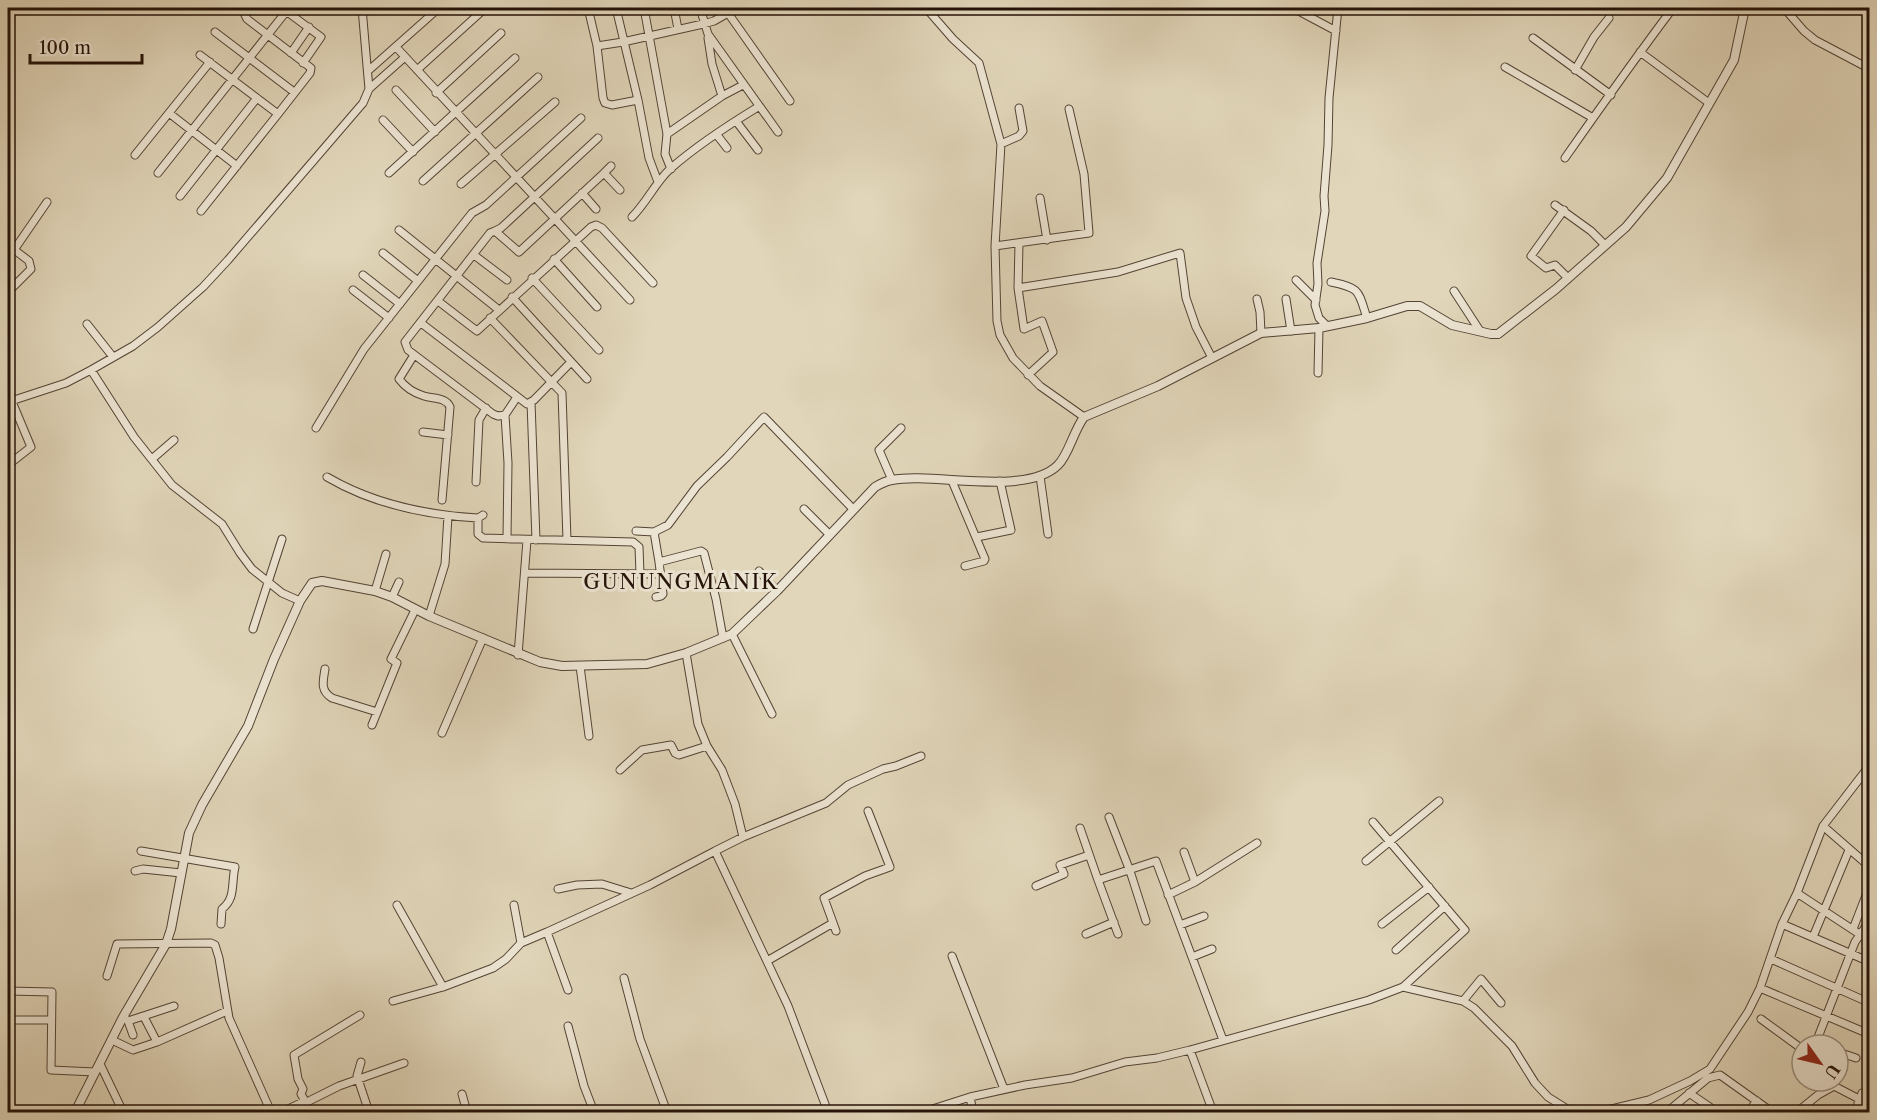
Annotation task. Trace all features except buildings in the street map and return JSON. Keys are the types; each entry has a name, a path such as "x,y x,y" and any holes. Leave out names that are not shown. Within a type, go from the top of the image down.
{"street":[{"path":"201,211 310,73 311,68 245,15 251,8"},
{"path":"10,401 66,382 133,346 203,287 357,112 366,97 369,89 362,8"},
{"path":"368,71 439,8"},
{"path":"588,8 597,46 605,103 612,105 638,100"},
{"path":"616,8 649,158 658,182"},
{"path":"644,8 667,134 665,153 671,169"},
{"path":"674,8 678,29"},
{"path":"700,8 703,24 708,34 742,85 778,132"},
{"path":"926,8 953,39 979,63 1001,144 995,246 997,321 1000,335 1013,358 1028,375 1084,417"},
{"path":"1293,8 1336,31"},
{"path":"1318,373 1323,327 1315,305 1318,284 1317,263 1325,211 1329,98 1338,8"},
{"path":"1565,158 1673,8"},
{"path":"75,1113 112,1040 126,1019 166,944 171,929 182,859 189,833 202,805 248,726 274,659 309,585 316,582 375,591 518,655 540,662 580,666 646,664 686,653 727,636 777,591 875,487 892,480 1000,481 1040,476 1052,470 1062,460 1076,428 1084,417 1158,386 1261,333 1323,327 1367,318 1407,306 1420,306 1452,325 1498,334 1568,278 1626,227 1667,178 1734,60 1746,8"},
{"path":"1784,8 1815,40 1869,69"},
{"path":"158,173 287,9 321,37 303,63"},
{"path":"597,46 714,21 728,10 790,101"},
{"path":"417,70 481,12"},
{"path":"1575,70 1594,37 1609,18"},
{"path":"291,53 309,27"},
{"path":"215,32 294,92"},
{"path":"436,93 501,33"},
{"path":"708,34 712,64 722,96"},
{"path":"1533,39 1611,95"},
{"path":"396,47 494,156 630,300"},
{"path":"1640,52 1709,103"},
{"path":"200,55 278,114"},
{"path":"369,89 405,57"},
{"path":"389,174 514,58"},
{"path":"135,156 210,62"},
{"path":"1505,67 1593,118"},
{"path":"423,181 538,77"},
{"path":"667,134 742,85"},
{"path":"396,90 435,132"},
{"path":"180,196 256,98"},
{"path":"461,184 555,102"},
{"path":"632,216 644,206 658,182 671,169 758,106"},
{"path":"1001,144 1022,133 1019,108"},
{"path":"995,246 1089,233 1084,174 1069,109"},
{"path":"170,113 237,166"},
{"path":"316,428 364,349 472,213 486,205 581,118"},
{"path":"383,120 413,152"},
{"path":"736,121 758,150"},
{"path":"717,135 727,148"},
{"path":"505,415 498,416 486,408 414,355 406,348 405,342 490,233 501,228 598,138"},
{"path":"519,252 611,166"},
{"path":"604,172 620,190"},
{"path":"582,193 596,209"},
{"path":"1040,198 1047,240"},
{"path":"8,292 31,269 29,261 11,247 47,202"},
{"path":"1555,205 1605,245"},
{"path":"1564,210 1531,256 1546,268 1555,265 1568,278"},
{"path":"438,301 477,331 574,241 591,226 596,225 602,228 653,283"},
{"path":"399,230 499,310"},
{"path":"495,231 526,258"},
{"path":"1019,244 1018,288 1024,328 1042,321 1053,352 1028,375"},
{"path":"383,253 418,281"},
{"path":"1018,288 1118,272 1180,254 1186,298 1196,327 1212,358"},
{"path":"474,255 507,280"},
{"path":"554,259 597,307"},
{"path":"363,275 400,304"},
{"path":"532,279 599,350"},
{"path":"1296,280 1316,300"},
{"path":"1331,282 1349,286 1358,291 1367,318"},
{"path":"353,290 389,318"},
{"path":"1454,291 1481,332"},
{"path":"512,297 587,379"},
{"path":"1257,299 1261,333"},
{"path":"1286,299 1291,331"},
{"path":"490,318 562,393 567,540"},
{"path":"421,323 527,404 572,362"},
{"path":"87,324 113,357"},
{"path":"414,355 399,379 422,396 449,403 442,500"},
{"path":"91,370 134,437 172,485 222,524 252,569 282,593 300,601"},
{"path":"8,392 31,447 8,465"},
{"path":"507,539 508,463 505,415 518,398"},
{"path":"531,402 537,540"},
{"path":"476,482 479,420 486,408"},
{"path":"636,531 654,532 668,525 697,486 728,457 764,417 853,509"},
{"path":"892,480 879,450 901,428"},
{"path":"423,432 448,435"},
{"path":"152,459 174,440"},
{"path":"1040,476 1048,534"},
{"path":"327,477 345,488 396,506 448,516 480,517 479,537 633,542 639,547 640,574"},
{"path":"952,481 985,561 965,566"},
{"path":"977,537 1011,530 1000,481"},
{"path":"804,509 830,535"},
{"path":"429,616 445,564 448,516"},
{"path":"654,532 663,594 661,597 656,597"},
{"path":"252,629 282,539"},
{"path":"518,655 527,540"},
{"path":"659,562 673,557 704,552 727,636 772,714"},
{"path":"375,591 386,554"},
{"path":"759,570 777,591"},
{"path":"525,573 655,574"},
{"path":"392,597 399,582"},
{"path":"372,725 397,663 391,659 414,610"},
{"path":"442,733 483,638"},
{"path":"686,653 698,724 707,746 722,770 735,804 742,837"},
{"path":"580,666 589,736"},
{"path":"325,669 322,686 326,694 377,712"},
{"path":"620,770 643,750 670,745 679,755 707,746"},
{"path":"393,1001 443,987 493,968 506,959 521,943 631,893 742,837 826,803 848,785 865,777 921,756"},
{"path":"1599,1113 1649,1100 1690,1081 1710,1068 1748,1012 1760,988 1782,924 1797,893 1823,826 1869,765"},
{"path":"1366,861 1439,801"},
{"path":"767,961 834,927 824,898 866,876 890,867 868,811"},
{"path":"1109,817 1146,921"},
{"path":"923,1113 970,1097 1072,1078 1125,1062 1157,1058 1190,1050 1369,1000 1403,987 1465,930 1373,822"},
{"path":"1823,826 1869,867"},
{"path":"1080,828 1118,934"},
{"path":"1168,895 1195,882 1257,843"},
{"path":"1813,938 1849,850"},
{"path":"141,851 235,867 232,893 228,905 222,909 221,924"},
{"path":"715,851 804,1045 828,1113"},
{"path":"1184,852 1195,882"},
{"path":"1036,886 1064,874 1060,865 1089,855"},
{"path":"1098,880 1156,861 1223,1040"},
{"path":"135,871 143,869 181,873"},
{"path":"558,889 577,885 602,884 631,893"},
{"path":"1820,1033 1851,953 1869,885"},
{"path":"1382,924 1429,887"},
{"path":"1797,893 1869,941"},
{"path":"397,905 443,987"},
{"path":"514,905 521,943"},
{"path":"1396,950 1445,906"},
{"path":"1180,925 1204,916"},
{"path":"1856,931 1869,920"},
{"path":"1086,934 1114,922"},
{"path":"1782,924 1869,962"},
{"path":"547,932 568,990"},
{"path":"107,976 117,944 211,943 215,945 227,1011 271,1113"},
{"path":"1192,957 1212,949"},
{"path":"952,956 1004,1089"},
{"path":"1771,959 1869,1002"},
{"path":"624,978 640,1038 667,1113"},
{"path":"1463,1001 1481,979 1501,1003"},
{"path":"1403,987 1463,1001 1484,1016 1512,1046 1535,1083 1548,1097 1572,1113"},
{"path":"1760,988 1869,1034"},
{"path":"8,992 52,992 51,1070 97,1068"},
{"path":"126,1019 144,1017 174,1006"},
{"path":"112,1040 133,1050 157,1042 227,1011"},
{"path":"282,1113 305,1101 301,1094 303,1089 298,1079 294,1055 360,1015"},
{"path":"144,1017 157,1042"},
{"path":"126,1019 133,1035"},
{"path":"1761,1019 1790,1040"},
{"path":"8,1020 50,1020"},
{"path":"568,1026 584,1086 594,1113"},
{"path":"1190,1050 1213,1113"},
{"path":"1850,1056 1856,1058"},
{"path":"361,1062 357,1079 369,1113"},
{"path":"288,1113 339,1086 404,1063"},
{"path":"97,1068 123,1113"},
{"path":"1667,1113 1711,1076 1720,1075 1772,1113"},
{"path":"1850,1091 1861,1096 1856,1112"},
{"path":"1689,1093 1717,1113"},
{"path":"1797,1113 1820,1093"},
{"path":"462,1094 467,1113"},
{"path":"970,1097 973,1113"},
{"path":"1748,1113 1757,1101"},
{"path":"1804,1107 1814,1113"}],"district":[{"name":"GUNUNGMANIK","path":"681,582"}]}
